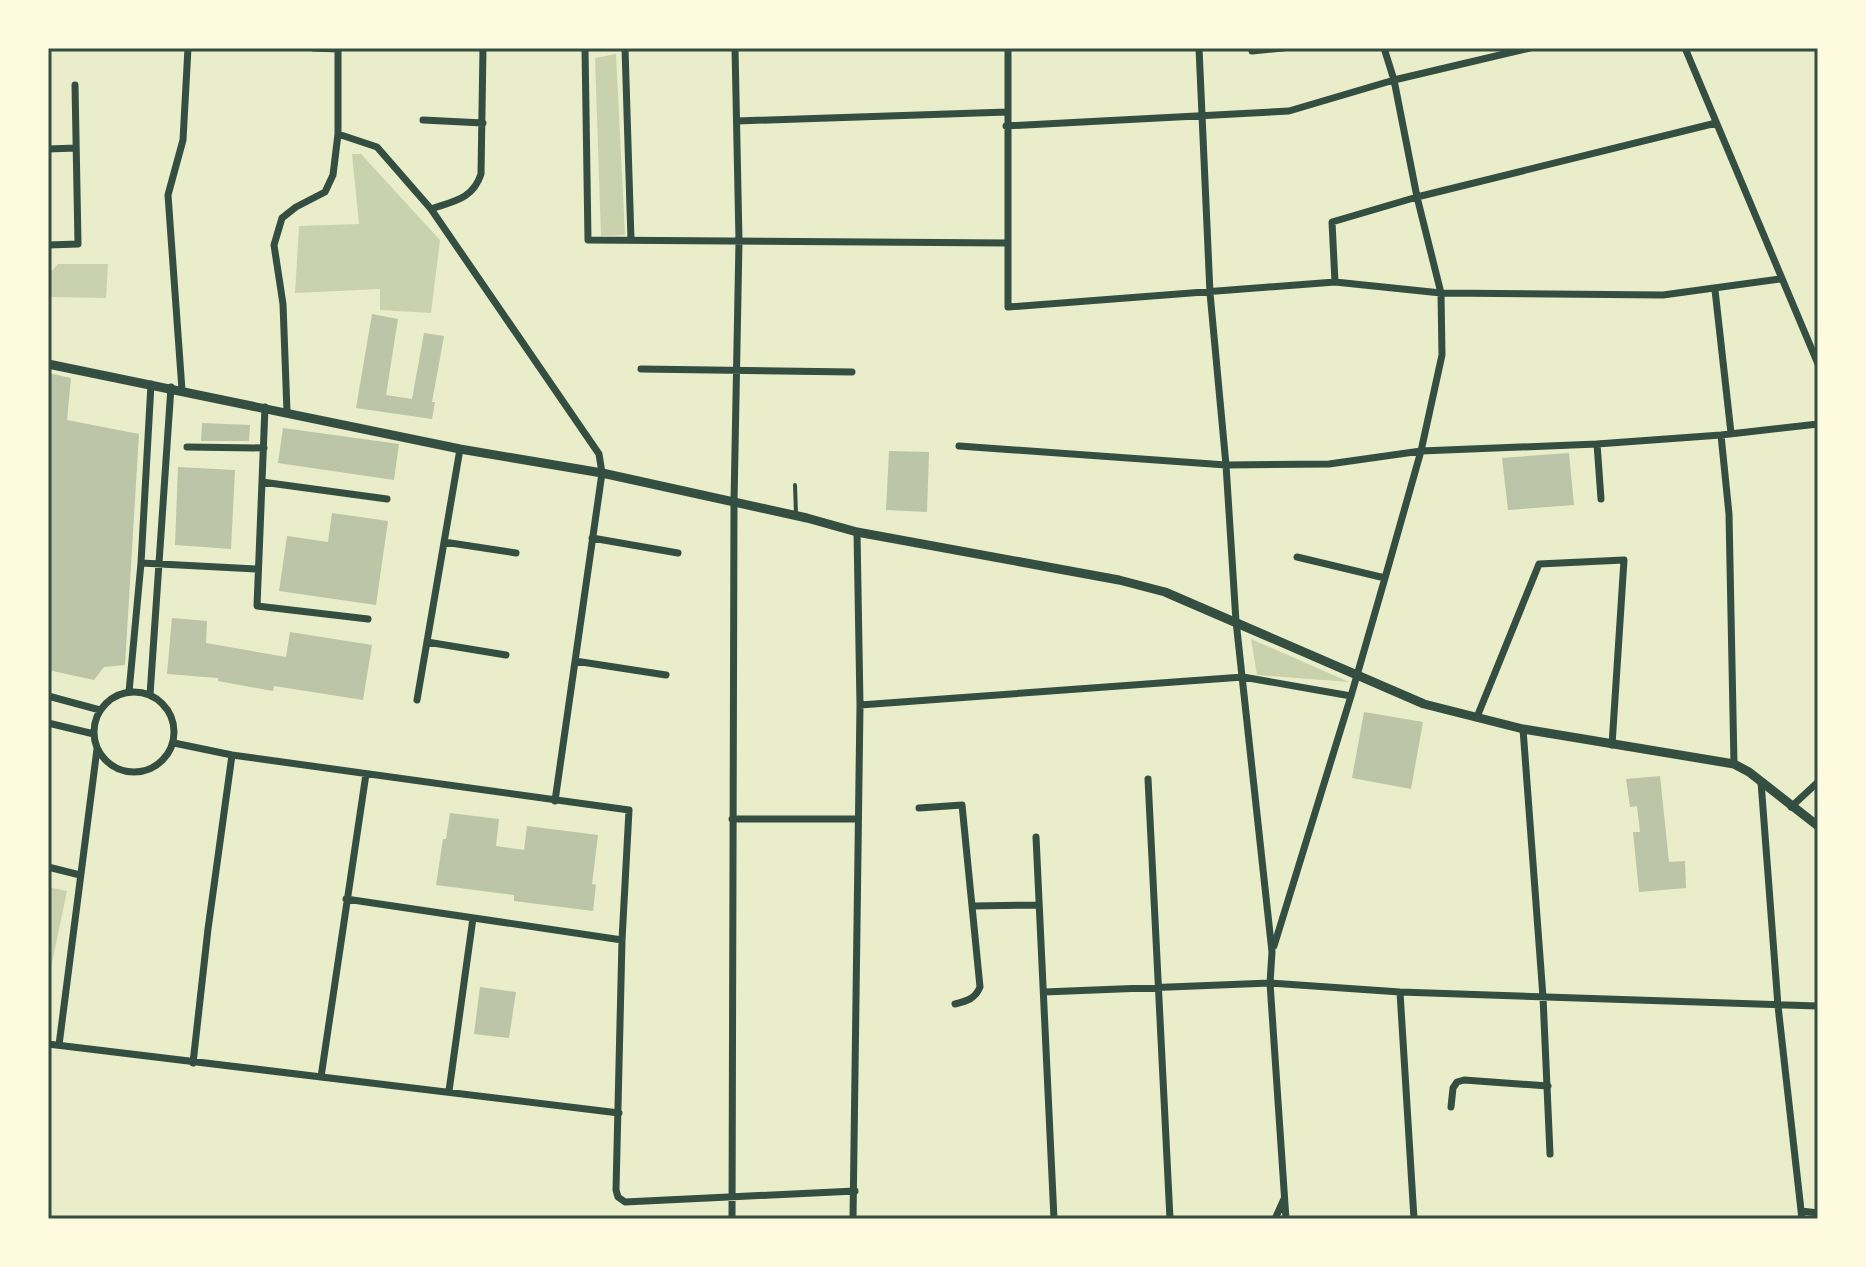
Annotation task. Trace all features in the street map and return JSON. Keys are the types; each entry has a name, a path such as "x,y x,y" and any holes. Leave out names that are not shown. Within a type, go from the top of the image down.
{"street":[{"path":"182,390 168,195 183,140 188,48"},
{"path":"287,412 283,304 274,245 282,218 325,192 333,175 338,134 338,48 313,48"},
{"path":"431,209 466,198 477,187 481,174 483,48"},
{"path":"585,48 588,240 1007,243"},
{"path":"625,48 631,240"},
{"path":"732,1219 734,502 739,241 735,48"},
{"path":"1008,48 1008,307 1335,282 1441,293 1663,295 1780,279"},
{"path":"1199,48 1210,293 1236,621 1272,952 1270,983 1286,1219"},
{"path":"1252,51 1283,48"},
{"path":"1272,952 1358,675 1421,451 1442,355 1441,293 1417,197 1394,80 1384,48"},
{"path":"1006,126 1289,111 1394,80 1530,48"},
{"path":"1685,48 1818,364"},
{"path":"48,245 78,244 75,85"},
{"path":"737,121 1007,112"},
{"path":"423,120 483,123"},
{"path":"1335,282 1332,222 1417,197 1716,123"},
{"path":"338,134 377,147 431,209 599,454 602,473 555,801"},
{"path":"48,149 76,148"},
{"path":"1715,290 1731,433"},
{"path":"48,364 460,449 602,473 857,532 1119,580 1165,592 1424,704 1523,729 1734,764 1818,826"},
{"path":"641,369 852,372"},
{"path":"129,692 141,563 151,384"},
{"path":"150,695 171,387"},
{"path":"265,407 257,606 368,619"},
{"path":"959,446 1226,465 1329,464 1421,451 1597,444 1818,424"},
{"path":"1721,435 1729,514 1734,764"},
{"path":"1597,444 1601,499"},
{"path":"187,447 264,448"},
{"path":"417,700 460,449"},
{"path":"262,482 387,499"},
{"path":"853,1219 860,705 857,532"},
{"path":"592,538 678,553"},
{"path":"444,542 516,553"},
{"path":"1297,557 1385,578"},
{"path":"1477,717 1539,564 1624,560 1612,745"},
{"path":"141,563 258,569"},
{"path":"427,642 506,655"},
{"path":"575,661 666,675"},
{"path":"860,705 1243,677 1351,696"},
{"path":"59,1045 97,749 95,722 108,701 129,692 150,695 163,703 171,715 175,728 174,743 166,758 154,768 138,773 122,771 107,762 97,749"},
{"path":"48,696 100,710"},
{"path":"48,723 94,734"},
{"path":"1523,729 1543,997 1550,1154"},
{"path":"174,743 232,755 629,810 622,940 618,1197 625,1202 855,1191"},
{"path":"193,1063 232,755"},
{"path":"321,1077 366,774"},
{"path":"1148,779 1170,1219"},
{"path":"1761,782 1778,1006 1801,1215 1818,1213"},
{"path":"1791,807 1818,782"},
{"path":"919,808 962,805 980,987 977,995 955,1004"},
{"path":"732,819 857,819"},
{"path":"1036,837 1054,1219"},
{"path":"48,867 80,875"},
{"path":"346,899 622,940"},
{"path":"973,906 1039,905"},
{"path":"449,1091 473,918"},
{"path":"1044,992 1270,983 1400,992 1818,1006"},
{"path":"1400,992 1414,1219"},
{"path":"48,1044 619,1113"},
{"path":"1451,1107 1453,1088 1457,1082 1464,1080 1548,1086"},
{"path":"1275,1219 1285,1197"}],"lane":[{"path":"795,485 796,516"}],"green space":[{"path":"616,54 625,235 601,236 595,58"},
{"path":"352,154 361,154 440,240 431,313 380,310 380,289 295,293 299,226 359,224"},
{"path":"58,264 108,264 106,298 48,297 48,275"},
{"path":"1251,639 1349,682 1257,675"},
{"path":"48,887 67,891 48,982"}],"building":[{"path":"372,314 398,319 386,395 412,399 424,333 444,336 432,402 435,402 432,419 356,408"},
{"path":"48,373 71,378 67,420 139,434 125,665 104,667 94,680 48,670"},
{"path":"202,423 250,425 249,441 201,441"},
{"path":"283,428 399,444 394,480 278,463"},
{"path":"889,451 929,452 927,512 886,510"},
{"path":"1569,453 1574,505 1508,510 1502,458"},
{"path":"178,467 235,470 231,549 175,545"},
{"path":"332,513 388,521 376,605 279,591 287,536 328,542"},
{"path":"172,618 207,621 206,643 286,657 290,632 372,645 363,700 274,686 273,691 218,681 218,678 167,674"},
{"path":"1364,712 1423,722 1411,789 1352,778"},
{"path":"1660,776 1669,862 1685,861 1686,888 1639,892 1633,832 1640,832 1637,806 1630,807 1626,779"},
{"path":"450,813 499,819 496,846 524,850 527,826 598,835 592,884 596,885 593,911 514,901 514,895 436,885"},
{"path":"480,987 516,992 509,1038 474,1034"}]}
